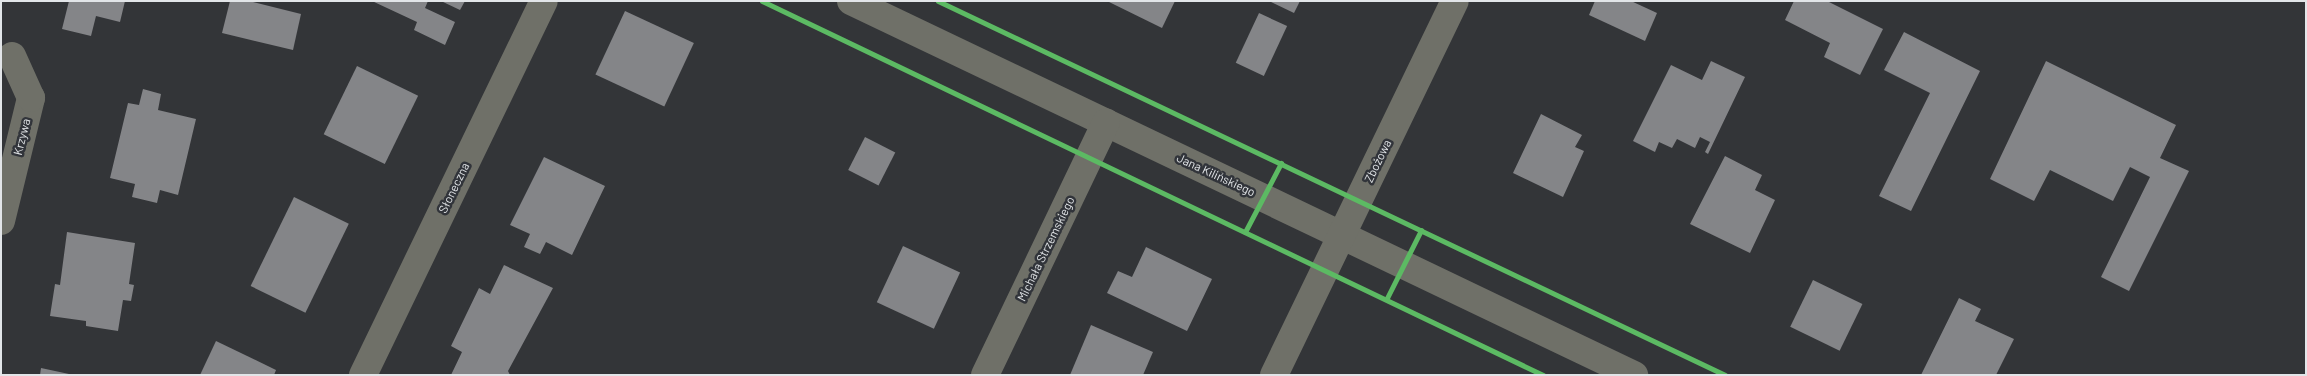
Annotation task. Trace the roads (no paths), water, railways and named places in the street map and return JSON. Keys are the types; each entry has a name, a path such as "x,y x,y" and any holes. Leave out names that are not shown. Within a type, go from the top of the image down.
{"street":[{"name":"Słoneczna","path":"364,375 544,1"},
{"name":"Jana Kilińskiego","path":"852,1 1634,375"},
{"name":"Zbożowa","path":"1274,375 1455,1"},
{"name":"Krzywa","path":"1,221 31,98 12,56"},
{"name":"Michała Strzemskiego","path":"985,375 1106,123"}]}
